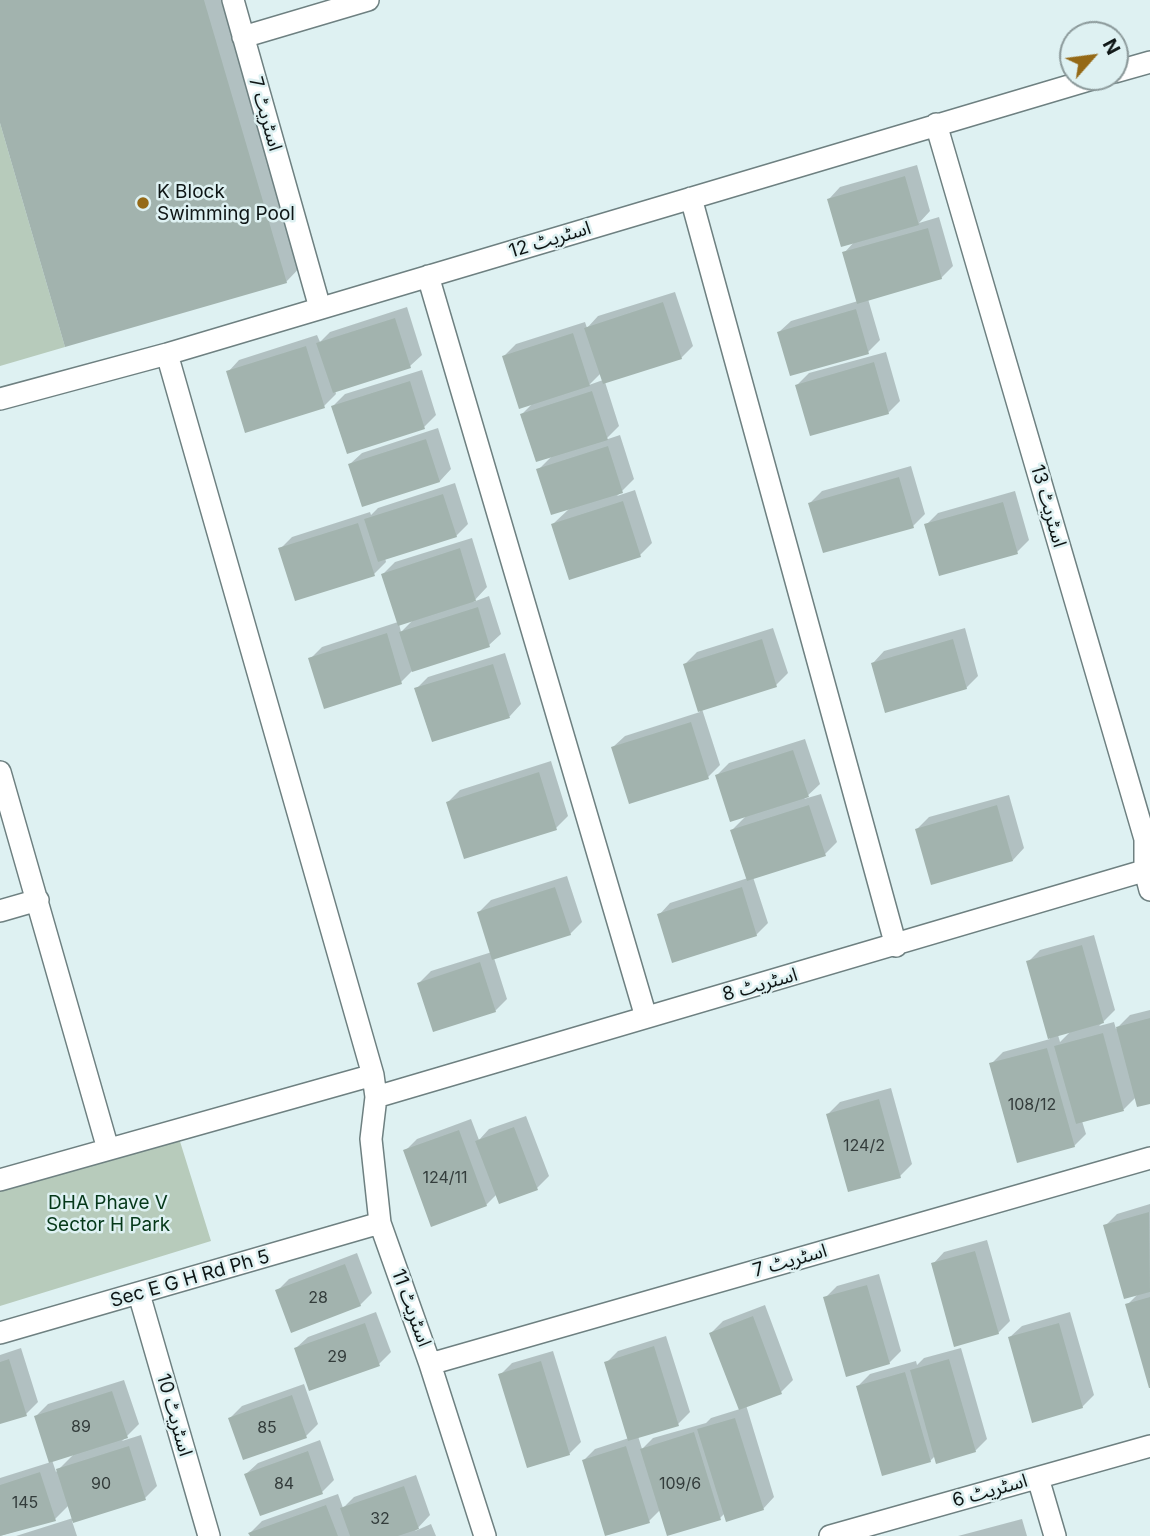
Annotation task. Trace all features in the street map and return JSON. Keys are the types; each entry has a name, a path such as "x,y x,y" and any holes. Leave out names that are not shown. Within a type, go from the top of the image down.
{"street":[{"name":"اسٹریٹ 7","path":"233,0 320,308"},
{"path":"243,37 368,0"},
{"path":"1129,68 1150,62"},
{"name":"اسٹریٹ 12","path":"0,399 167,354 1059,89"},
{"name":"اسٹریٹ 13","path":"936,124 1148,838 1148,877"},
{"path":"691,198 896,946"},
{"path":"428,276 646,1017"},
{"path":"167,354 374,1086"},
{"path":"0,772 108,1149"},
{"name":"اسٹریٹ 8","path":"0,1180 108,1149 374,1086 646,1017 1148,877"},
{"path":"0,911 38,900"},
{"name":"اسٹریٹ 11","path":"374,1086 371,1139 380,1223 430,1364 485,1536"},
{"name":"اسٹریٹ 7","path":"430,1364 1150,1158"},
{"name":"Sec E G H Rd Ph 5","path":"0,1333 380,1223"},
{"name":"اسٹریٹ 10","path":"139,1294 209,1536"},
{"name":"اسٹریٹ 6","path":"830,1536 1150,1446"},
{"path":"1038,1478 1055,1536"}],"green space":[{"path":"0,123 65,347 0,366"},
{"name":"DHA Phave V Sector H Park","path":"178,1135 211,1241 0,1306 0,1189"}],"building":[{"name":"K Block Swimming Pool","path":"0,0 204,0 287,283 65,347 0,123"},
{"path":"905,176 919,225 841,247 827,199"},
{"path":"928,228 942,279 857,304 842,252"},
{"path":"663,302 682,359 603,384 584,328"},
{"path":"856,309 869,354 790,376 777,332"},
{"path":"395,318 411,368 333,393 316,343"},
{"path":"573,333 590,386 519,409 502,356"},
{"path":"306,346 325,408 245,433 226,371"},
{"path":"874,362 889,414 810,436 795,385"},
{"path":"410,381 425,429 347,454 331,406"},
{"path":"592,391 608,440 536,462 520,414"},
{"path":"426,439 440,482 362,507 348,464"},
{"path":"608,446 623,493 551,515 536,469"},
{"path":"899,477 914,528 823,553 808,503"},
{"path":"443,494 457,537 378,562 364,519"},
{"path":"623,501 641,557 569,580 551,524"},
{"path":"1003,502 1018,554 939,576 924,524"},
{"path":"358,523 375,576 295,601 278,548"},
{"path":"460,548 476,601 398,626 381,574"},
{"path":"478,607 490,647 412,672 399,632"},
{"path":"387,633 402,684 324,709 308,658"},
{"path":"762,639 777,687 698,712 683,664"},
{"path":"953,639 967,689 885,713 871,663"},
{"path":"493,664 510,718 432,742 414,688"},
{"path":"691,722 709,779 629,804 611,747"},
{"path":"793,750 809,797 730,822 715,775"},
{"path":"539,772 557,830 464,859 446,802"},
{"path":"809,805 826,856 747,881 730,830"},
{"path":"997,805 1013,861 931,885 915,829"},
{"path":"555,887 571,935 492,960 477,912"},
{"path":"742,887 757,936 672,963 657,914"},
{"path":"1082,945 1104,1023 1048,1039 1026,961"},
{"path":"480,962 496,1012 433,1032 417,983"},
{"path":"1150,1018 1150,1104 1137,1107 1116,1027"},
{"path":"1103,1033 1124,1111 1076,1124 1054,1046"},
{"path":"1047,1048 1075,1147 1017,1163 989,1063"},
{"path":"879,1099 901,1178 848,1192 826,1114"},
{"path":"514,1127 538,1190 499,1204 475,1141"},
{"path":"459,1130 487,1206 431,1227 403,1150"},
{"path":"1149,1212 1150,1292 1124,1299 1103,1225"},
{"path":"975,1251 999,1334 954,1347 931,1263"},
{"path":"345,1264 361,1306 291,1333 275,1290"},
{"path":"867,1285 890,1364 846,1377 823,1297"},
{"path":"1150,1297 1150,1388 1149,1388 1125,1304"},
{"path":"753,1316 782,1394 739,1410 709,1333"},
{"path":"365,1323 380,1366 309,1391 294,1348"},
{"path":"1059,1323 1083,1408 1032,1423 1008,1337"},
{"path":"654,1346 679,1426 628,1441 604,1362"},
{"path":"9,1359 27,1416 0,1424 0,1362"},
{"path":"949,1359 976,1452 936,1464 910,1370"},
{"path":"541,1361 570,1455 527,1468 498,1374"},
{"path":"905,1372 931,1462 882,1476 856,1386"},
{"path":"112,1391 128,1438 49,1463 34,1416"},
{"path":"292,1395 307,1438 243,1460 228,1418"},
{"path":"735,1418 764,1510 726,1522 697,1429"},
{"path":"694,1432 721,1520 667,1536 640,1449"},
{"path":"129,1446 146,1500 73,1523 56,1469"},
{"path":"626,1446 650,1523 605,1536 582,1460"},
{"path":"308,1451 323,1494 260,1516 244,1474"},
{"path":"40,1472 56,1521 0,1536 0,1485"},
{"path":"404,1486 419,1529 398,1536 350,1536 340,1508"},
{"path":"326,1505 338,1536 250,1536 248,1533"}],"place":[{"name":"K Block Swimming Pool","path":"143,203"}]}
